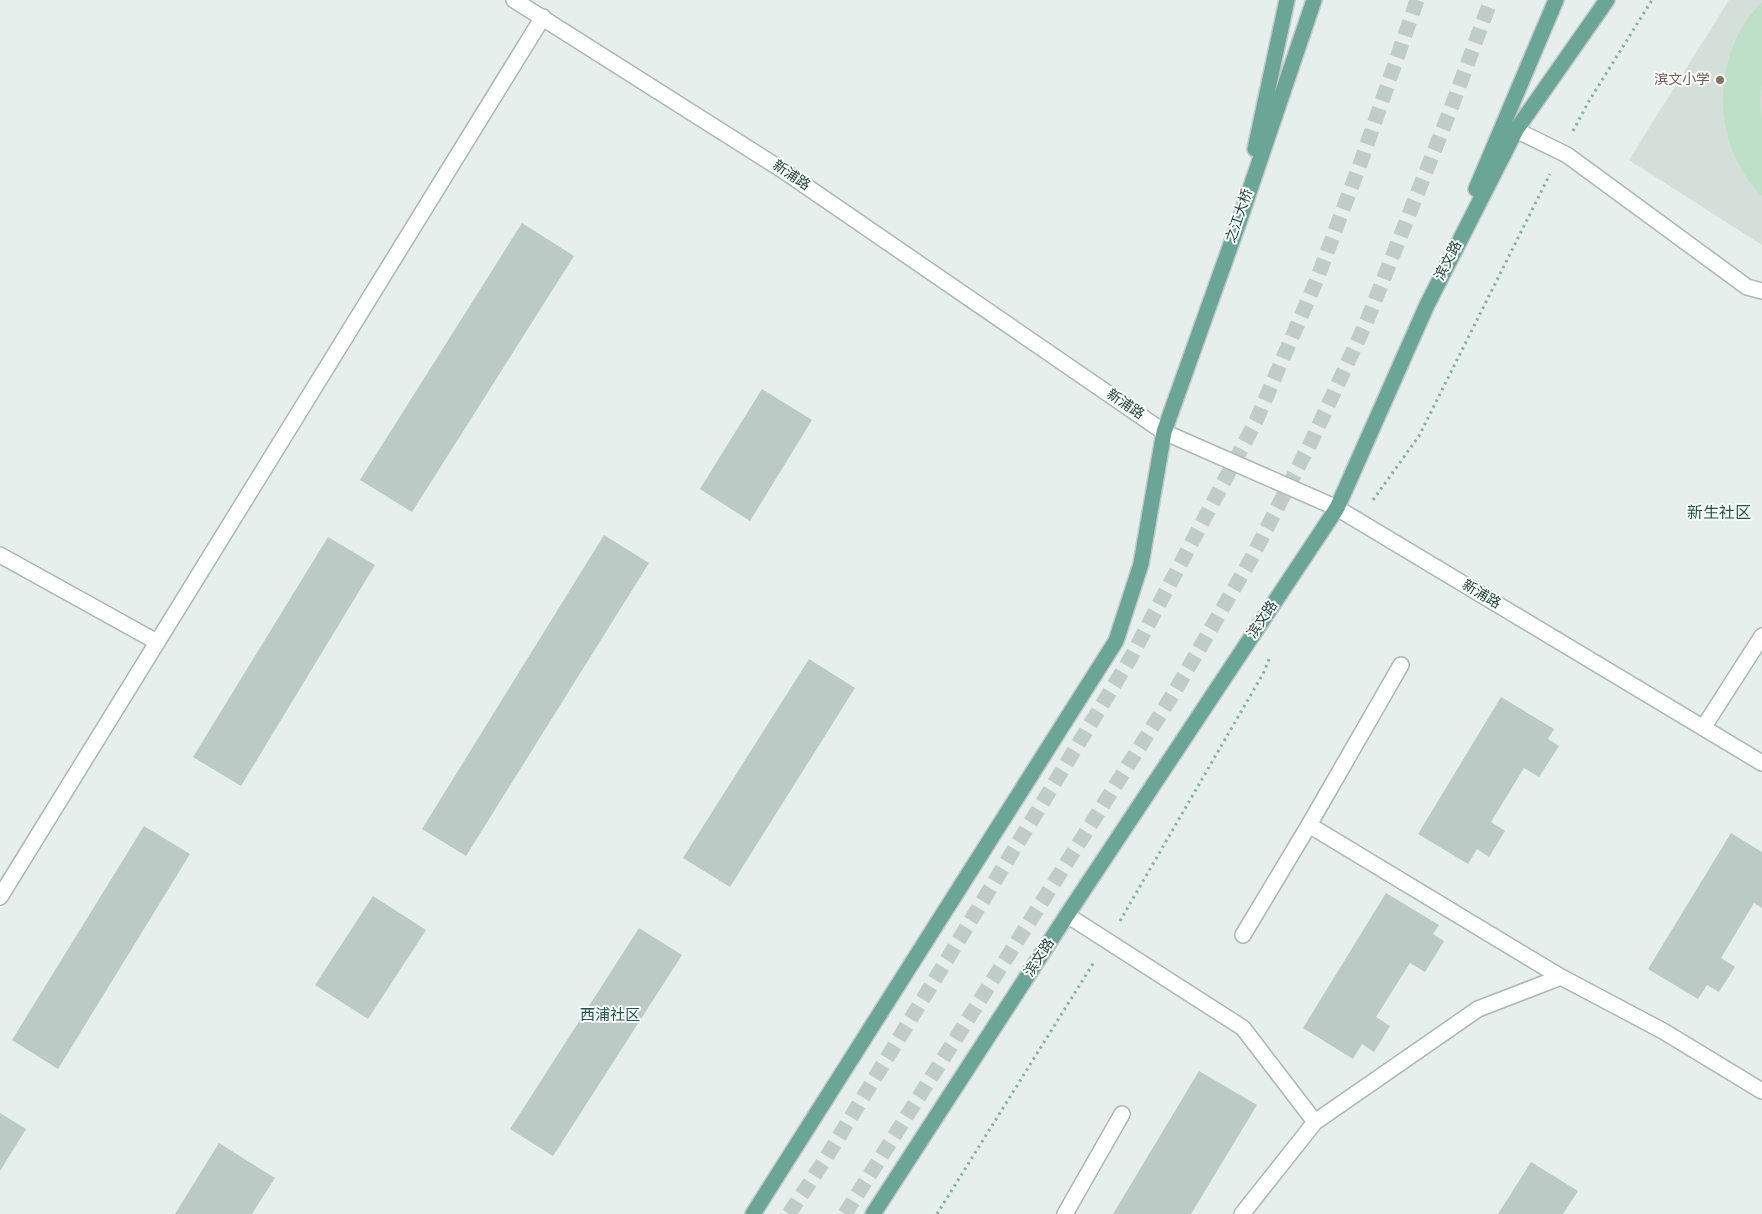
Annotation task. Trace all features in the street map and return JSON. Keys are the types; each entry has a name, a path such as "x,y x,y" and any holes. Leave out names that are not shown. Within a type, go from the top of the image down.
{"main road":[{"path":"1240,219 1287,0"},
{"name":"之江大桥","path":"1164,432 1240,219 1314,0"},
{"path":"1427,305 1556,0"},
{"name":"滨文路","path":"873,1214 1067,915 1337,508 1427,305 1516,130 1607,0"},
{"path":"753,1214 1116,641 1141,564 1164,432"}],"street":[{"name":"新浦路","path":"514,0 784,171 1164,432 1337,508 1762,763"},
{"path":"0,897 543,17"},
{"path":"1516,130 1567,156 1747,287 1762,291"},
{"path":"0,556 157,642"},
{"path":"1703,728 1762,636"},
{"path":"1243,935 1309,825 1401,664"},
{"path":"1309,825 1561,978 1663,1032 1762,1091"},
{"path":"1067,915 1243,1028 1315,1122"},
{"path":"1242,1214 1315,1122 1478,1009 1561,978"},
{"path":"1065,1214 1122,1114"}],"shaded area":[{"name":"滨文小学","path":"1729,0 1762,0 1762,245 1629,160"}],"green space":[{"path":"1762,2 1762,83 1760,100 1762,120 1762,196 1745,175 1733,151 1725,125 1723,99 1725,73 1733,47 1745,23"}],"building":[{"path":"522,223 574,256 412,512 360,480"},
{"path":"762,389 812,420 750,521 700,489"},
{"path":"604,535 649,563 466,856 422,829"},
{"path":"328,537 375,565 241,786 193,757"},
{"path":"809,659 855,688 730,887 683,858"},
{"path":"1501,697 1554,729 1548,739 1559,746 1539,777 1524,768 1491,822 1505,831 1489,857 1477,849 1468,864 1418,834"},
{"path":"144,826 190,854 58,1069 12,1040"},
{"path":"1731,833 1762,852 1762,908 1754,903 1721,958 1735,967 1719,992 1707,985 1698,999 1648,969"},
{"path":"1386,893 1439,925 1433,934 1444,941 1425,972 1410,963 1376,1017 1390,1026 1374,1052 1362,1044 1353,1059 1303,1028"},
{"path":"373,896 426,930 368,1019 315,985"},
{"path":"639,928 682,955 553,1156 510,1129"},
{"path":"1199,1071 1257,1105 1191,1214 1113,1214"},
{"path":"0,1113 26,1129 0,1171"},
{"path":"219,1143 275,1178 252,1214 175,1214"},
{"path":"1531,1162 1578,1191 1563,1214 1498,1214"}],"tunnel":[{"path":"789,1214 826,1158 1130,659 1256,421 1317,279 1363,156 1417,0"},
{"path":"845,1214 1175,691 1251,559 1312,440 1366,323 1450,111 1491,0"}],"place":[{"name":"滨文小学","path":"1720,80"}],"district":[{"name":"新生社区","path":"1719,514"},
{"name":"西浦社区","path":"610,1016"}]}
